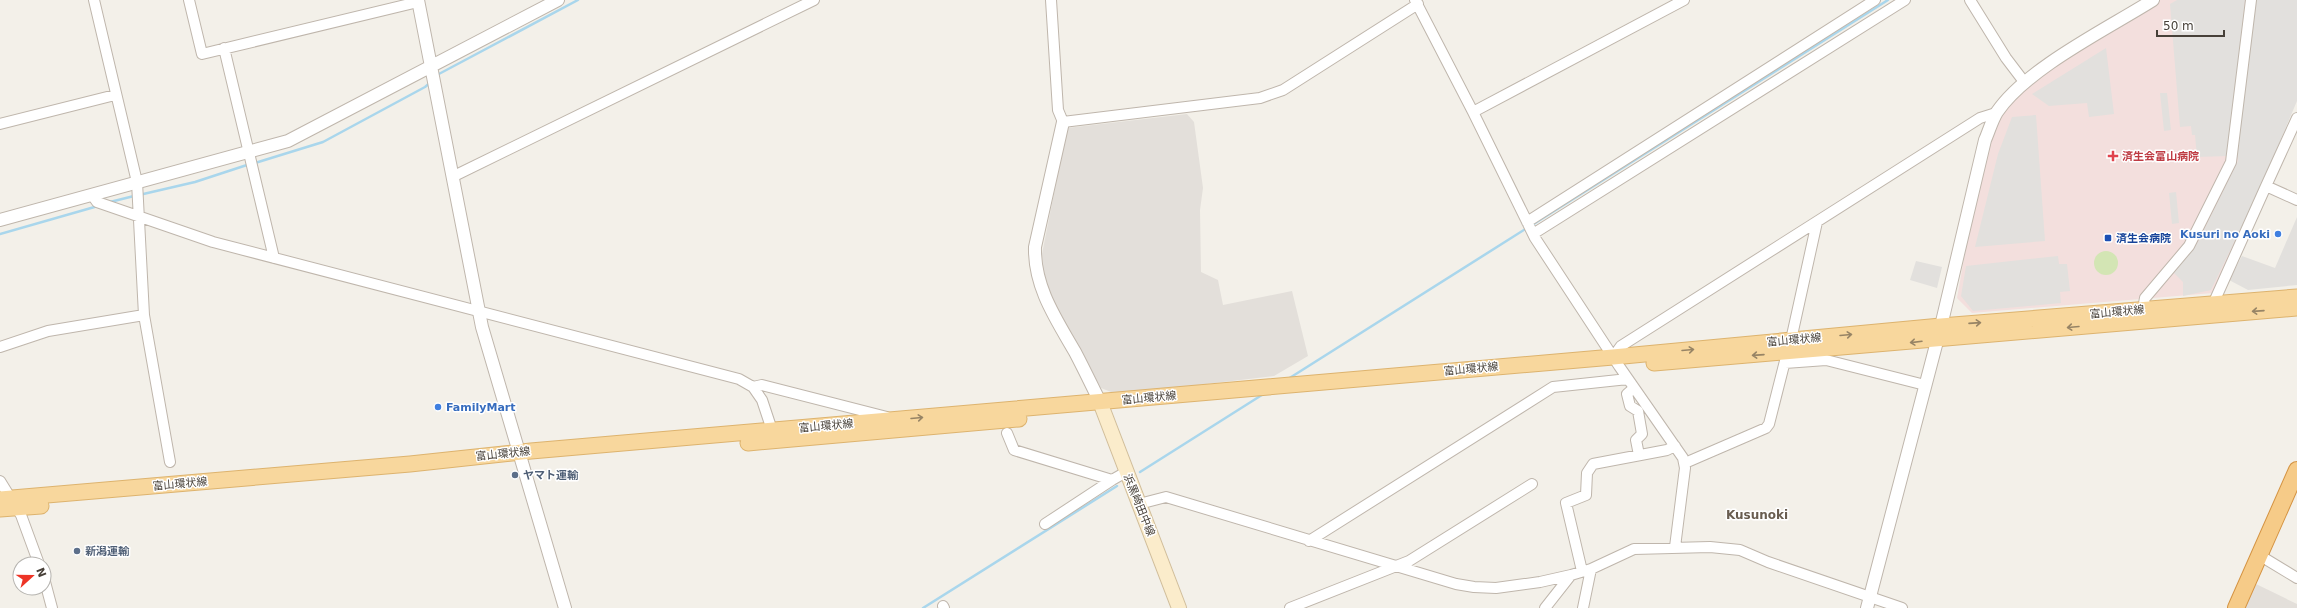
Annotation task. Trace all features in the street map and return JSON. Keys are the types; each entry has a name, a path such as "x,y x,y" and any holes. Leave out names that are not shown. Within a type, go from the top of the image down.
{"highway":[{"path":"2236,608 2297,470"}],"main road":[{"name":"富山環状線","path":"2142,315 2214,302 2297,297"},
{"name":"富山環状線","path":"6,503 386,466 520,457 1616,361 1788,352 1939,332 2142,315 2297,308"},
{"name":"富山環状線","path":"520,457 772,430 897,419 1102,407"},
{"name":"浜黒崎田中線","path":"1102,407 1179,608"}],"street":[{"path":"94,0 115,95 137,182 144,315 170,462"},
{"path":"189,0 202,54 418,1 478,310 565,608"},
{"path":"0,220 288,141 316,128 430,66 558,0"},
{"path":"452,176 814,0"},
{"path":"1051,0 1058,110 1063,122 1035,247 1035,261 1037,274 1045,298 1102,407"},
{"path":"1473,112 1684,0"},
{"path":"1527,222 1876,0"},
{"path":"1533,234 1905,0"},
{"path":"1970,0 2006,58 2025,83"},
{"path":"1868,602 1939,332 1985,140 1996,113 2041,69 2153,0"},
{"path":"2142,315 2145,298 2189,246 2231,162 2251,0"},
{"path":"1063,122 1260,98 1283,90 1416,2 1473,112 1533,234 1685,463 1675,547"},
{"path":"1820,36 1828,48"},
{"path":"224,48 274,258"},
{"path":"0,124 115,95"},
{"path":"1616,361 1621,346 1980,118 1996,113"},
{"path":"2214,302 2297,118"},
{"path":"2266,186 2297,200"},
{"path":"92,195 97,202 139,215 212,242 740,379 754,387 762,400 772,430"},
{"path":"1685,463 1766,428 1769,424 1788,352 1818,222"},
{"path":"0,347 48,331 144,315"},
{"path":"1788,352 1925,385"},
{"path":"1309,541 1553,387 1628,379"},
{"path":"754,387 762,385 897,419"},
{"path":"1634,388 1627,394 1630,406 1638,411 1642,434 1636,440 1639,455"},
{"path":"1007,433 1014,450 1112,480"},
{"path":"1583,608 1587,570 1566,503 1586,495 1587,473 1593,464 1667,450 1675,446"},
{"path":"1045,524 1126,472"},
{"path":"0,481 6,503 26,526 36,556"},
{"path":"1290,608 1409,561 1532,484"},
{"path":"1139,504 1166,497 1456,584 1496,588 1540,582 1587,570 1634,549 1675,547 1740,550 1868,602 1902,608"},
{"path":"2259,555 2297,578"},
{"path":"1545,608 1571,575"},
{"path":"49,596 52,608"}],"shaded area":[{"name":"済生会富山病院","path":"2153,0 2249,0 2250,158 2268,174 2213,293 1972,313 1957,298 1985,140 2019,87"},
{"path":"2177,0 2245,0 2228,156 2197,157 2195,135 2192,135 2191,126 2180,127 2170,4"},
{"path":"2254,0 2297,0 2297,101 2259,191 2211,290 2183,296 2183,282 2173,272 2198,242 2238,161 2237,153"},
{"path":"2106,48 2114,114 2089,117 2087,103 2049,106 2032,94"},
{"path":"2160,93 2167,93 2171,130 2164,131"},
{"path":"1187,114 1194,122 1203,188 1200,210 1201,272 1218,280 1223,305 1292,291 1308,356 1274,376 1130,393 1111,392 1101,388 1053,300 1044,278 1042,254 1067,128"},
{"path":"2036,115 2045,241 1975,247 1998,154 2012,117"},
{"path":"2176,192 2179,223 2172,224 2169,193"},
{"path":"2297,217 2297,285 2248,290 2229,280 2242,256 2275,268"},
{"path":"2058,256 2059,264 2067,264 2070,291 2060,292 2061,303 1973,311 1961,296 1966,266"},
{"path":"1916,261 1942,267 1937,288 1910,280"},
{"path":"2256,584 2297,604 2297,608 2245,608"}],"green space":[{"path":"2106,251 2114,255 2118,263 2114,271 2106,275 2098,271 2094,263 2098,255"}],"waterway":[{"path":"437,75 578,0"},
{"path":"1532,225 1888,0"},
{"path":"255,163 323,142 425,87 431,82"},
{"path":"139,195 195,182 250,164"},
{"path":"110,202 134,196"},
{"path":"0,234 98,206"},
{"path":"1288,379 1527,228"},
{"path":"1140,472 1265,393"},
{"path":"923,608 1117,486"}],"place":[{"name":"済生会富山病院","path":"2113,156"},
{"name":"Kusuri no Aoki","path":"2278,234"},
{"name":"済生会病院","path":"2108,238"},
{"name":"FamilyMart","path":"438,407"},
{"name":"ヤマト運輸","path":"515,475"},
{"name":"新潟運輸","path":"77,551"}],"district":[{"name":"Kusunoki","path":"1757,515"}]}
